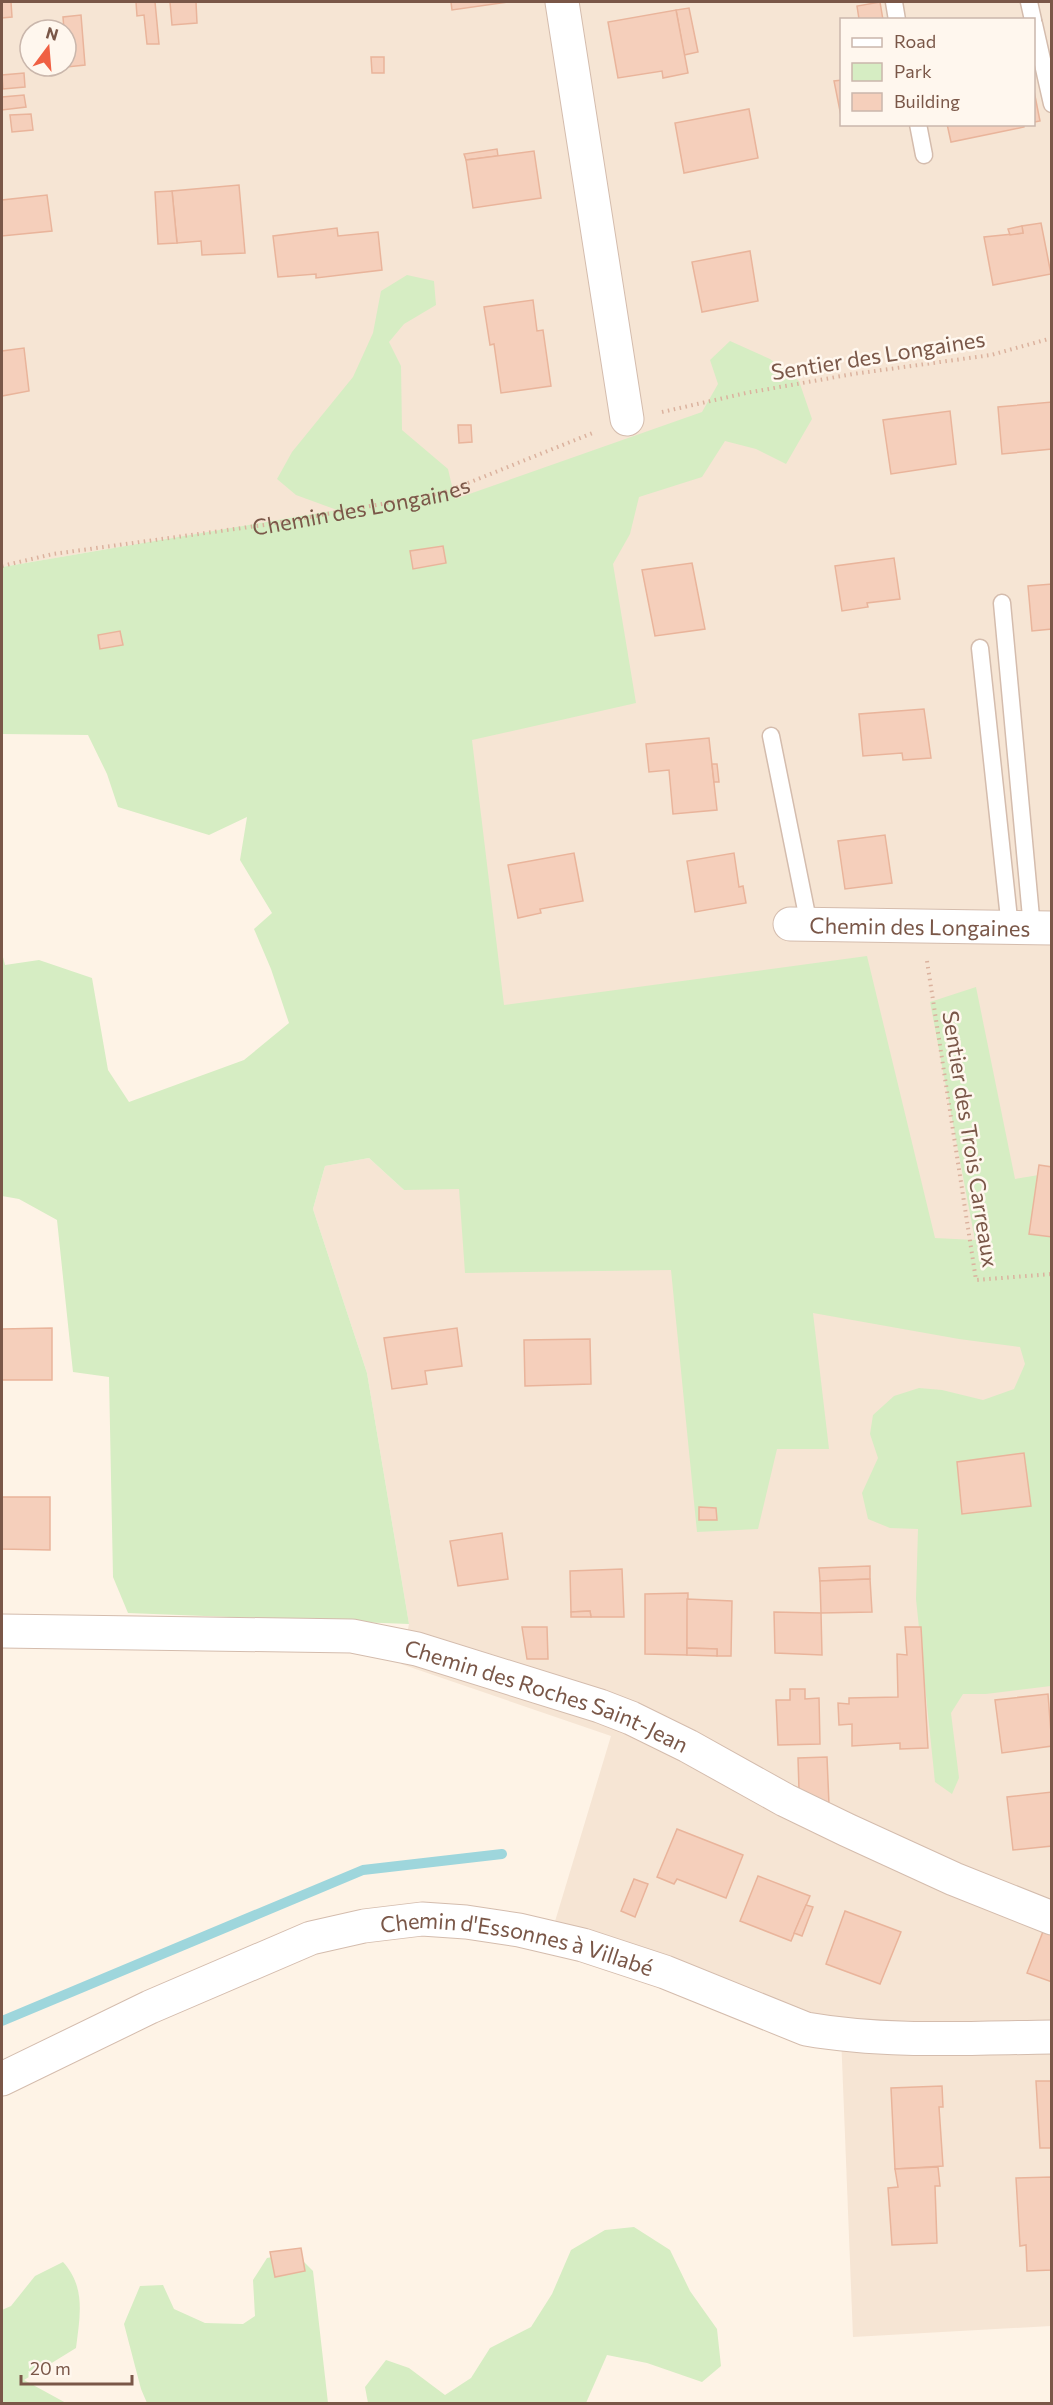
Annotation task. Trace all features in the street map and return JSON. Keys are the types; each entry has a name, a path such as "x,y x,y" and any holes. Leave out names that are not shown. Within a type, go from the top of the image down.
{"street":[{"path":"562,2 627,419"},
{"name":"Chemin des Longaines","path":"800,925 1031,928"},
{"name":"Chemin des Roches Saint-Jean","path":"2,1631 352,1636 417,1649 600,1706 631,1718 688,1746 785,1800 847,1830 954,1879 1052,1918"},
{"name":"Chemin d'Essonnes à Villabé","path":"2,2079 150,2007 312,1938 364,1926 422,1919 466,1922 519,1930 583,1946 665,1972 806,2029 829,2033 903,2038 1052,2037"}],"lane":[{"path":"894,2 897,18"},
{"path":"1029,2 1032,18"},
{"path":"1035,31 1052,104"},
{"path":"918,126 924,155"},
{"path":"1002,603 1031,928"},
{"path":"980,648 1031,928"},
{"path":"771,736 800,925"}],"path":[{"name":"Sentier des Longaines","path":"708,402 853,374 991,355 1052,338"},
{"name":"Chemin des Longaines","path":"2,566 53,554 272,524 443,493 627,419 708,402"},
{"name":"Sentier des Trois Carreaux","path":"922,928 976,1280 1052,1274"}],"shaded area":[{"path":"2,2 1051,2 1051,2326 853,2337 841,2035 550,1938 611,1736 401,1664 409,1624 367,1373 313,1209 325,1166 369,1158 404,1190 338,510 2,567"}],"green space":[{"path":"407,275 434,281 436,305 404,324 389,342 401,366 402,430 448,469 455,499 702,412 718,384 710,360 730,341 770,359 799,381 812,419 786,464 756,449 725,441 702,477 639,497 630,534 613,564 636,703 472,740 504,1005 867,956 935,1238 975,1240 930,1002 976,987 1015,1179 1051,1173 1051,1686 986,1694 963,1694 951,1713 959,1778 952,1794 935,1782 916,1599 918,1529 890,1528 868,1519 862,1493 878,1458 870,1434 873,1415 894,1396 919,1388 942,1390 983,1400 1014,1389 1025,1364 1020,1347 959,1339 813,1313 829,1449 777,1449 758,1529 697,1532 671,1270 465,1273 459,1189 404,1190 369,1158 325,1166 313,1209 367,1373 409,1624 128,1613 113,1577 109,1377 73,1372 57,1220 19,1199 2,1196 2,953 5,965 39,960 92,978 108,1070 129,1102 244,1060 289,1023 271,969 254,929 272,913 240,860 247,817 209,835 118,807 107,774 88,735 2,734 2,567 337,510 296,495 277,479 292,452 353,377 373,333 381,291"},
{"path":"634,2227 670,2250 690,2291 717,2329 721,2366 702,2382 647,2363 607,2355 586,2403 368,2403 365,2387 386,2360 409,2368 445,2395 471,2378 490,2348 531,2327 552,2294 571,2250 605,2230"},
{"path":"295,2253 313,2271 328,2403 147,2403 141,2389 124,2324 140,2286 163,2285 174,2309 205,2323 243,2324 255,2316 253,2280 267,2258"},
{"path":"63,2262 75,2281 80,2302 76,2348 24,2380 66,2403 2,2403 2,2310 11,2306 35,2276"}],"building":[{"path":"2,2 11,2 12,17 2,18"},
{"path":"136,2 155,2 159,44 147,44 144,15 137,16"},
{"path":"170,2 196,2 197,23 172,25"},
{"path":"451,2 508,2 452,10"},
{"path":"880,2 883,18 859,18 857,6"},
{"path":"689,8 698,52 684,55 676,10"},
{"path":"676,10 688,73 663,78 662,71 618,78 608,22"},
{"path":"81,15 85,65 78,66 78,18 63,17"},
{"path":"371,57 384,57 384,73 372,73"},
{"path":"18,74 18,78 24,78 25,87 3,89 2,75"},
{"path":"840,80 840,111 834,81"},
{"path":"24,95 26,107 2,110 2,97"},
{"path":"1035,96 1040,121 1035,122"},
{"path":"749,109 758,158 684,173 675,123"},
{"path":"31,114 33,130 12,132 10,115"},
{"path":"947,126 1024,126 1024,127 951,142"},
{"path":"497,149 498,156 466,160 464,154"},
{"path":"534,151 541,198 473,208 466,160"},
{"path":"239,185 245,253 202,255 201,241 177,243 172,191"},
{"path":"172,191 177,243 158,244 155,192"},
{"path":"47,195 52,231 2,236 2,200"},
{"path":"1041,223 1051,274 993,285 984,237 1023,233 1022,226"},
{"path":"1022,226 1023,233 1010,235 1008,229"},
{"path":"337,228 338,236 378,232 382,270 316,278 316,274 278,277 273,236"},
{"path":"750,251 758,301 702,312 692,262"},
{"path":"533,300 537,331 543,330 551,386 501,393 494,344 490,345 484,307"},
{"path":"24,348 29,391 2,396 2,351"},
{"path":"1052,402 1052,449 1002,454 998,407"},
{"path":"950,411 956,464 891,474 883,420"},
{"path":"458,425 471,425 472,442 459,443"},
{"path":"443,546 446,563 413,569 410,551"},
{"path":"894,558 900,599 867,603 868,607 842,611 835,566"},
{"path":"692,563 705,629 655,636 642,570"},
{"path":"1052,584 1052,629 1032,631 1028,586"},
{"path":"120,631 123,645 100,649 98,635"},
{"path":"924,709 931,758 903,760 902,753 863,756 859,714"},
{"path":"709,738 717,810 673,814 669,770 649,772 646,744"},
{"path":"712,764 717,764 719,782 714,782"},
{"path":"885,835 892,883 845,889 838,841"},
{"path":"574,853 583,901 540,909 541,913 518,918 508,865"},
{"path":"734,853 739,887 743,886 746,903 695,912 687,861"},
{"path":"1039,1165 1052,1167 1052,1237 1029,1234"},
{"path":"52,1328 52,1380 2,1380 2,1329"},
{"path":"457,1328 462,1366 425,1371 427,1384 392,1389 384,1338"},
{"path":"590,1339 591,1384 525,1386 524,1340"},
{"path":"1024,1453 1031,1506 962,1514 957,1462"},
{"path":"2,1497 50,1497 50,1550 2,1549"},
{"path":"699,1507 716,1508 717,1520 699,1520"},
{"path":"502,1533 508,1579 458,1586 450,1541"},
{"path":"870,1566 870,1579 820,1581 819,1568"},
{"path":"622,1569 624,1617 591,1617 590,1611 571,1612 570,1571"},
{"path":"870,1579 872,1612 821,1613 820,1581"},
{"path":"688,1593 687,1655 645,1654 645,1594"},
{"path":"687,1599 732,1601 731,1656 717,1656 717,1649 687,1648"},
{"path":"590,1611 591,1617 571,1617 571,1612"},
{"path":"774,1612 821,1613 822,1655 775,1653"},
{"path":"522,1627 547,1627 548,1659 527,1659"},
{"path":"905,1627 921,1627 928,1748 900,1749 900,1743 852,1746 852,1724 839,1725 838,1703 849,1704 849,1698 898,1697 897,1654 907,1655"},
{"path":"687,1648 717,1649 717,1656 687,1655"},
{"path":"790,1689 805,1689 805,1699 819,1698 820,1744 778,1745 776,1700 790,1700"},
{"path":"1048,1694 1052,1746 1002,1753 995,1700"},
{"path":"827,1757 829,1805 799,1790 798,1758"},
{"path":"1052,1792 1052,1846 1013,1850 1007,1797"},
{"path":"677,1829 743,1855 726,1898 677,1879 674,1884 657,1877"},
{"path":"758,1876 810,1896 791,1941 740,1921"},
{"path":"634,1879 648,1884 635,1917 621,1911"},
{"path":"806,1905 813,1907 802,1936 794,1933"},
{"path":"845,1911 901,1932 880,1984 826,1964"},
{"path":"1044,1929 1052,1931 1052,1982 1027,1973"},
{"path":"1036,2081 1052,2081 1052,2148 1040,2148"},
{"path":"942,2086 943,2107 939,2107 943,2166 895,2169 891,2088"},
{"path":"938,2167 940,2186 935,2186 937,2243 892,2245 888,2188 898,2187 895,2169"},
{"path":"1052,2177 1052,2270 1027,2271 1026,2245 1020,2246 1016,2178"},
{"path":"301,2248 305,2271 275,2277 270,2252"}],"waterway":[{"path":"2,2021 363,1870 502,1854"}]}
